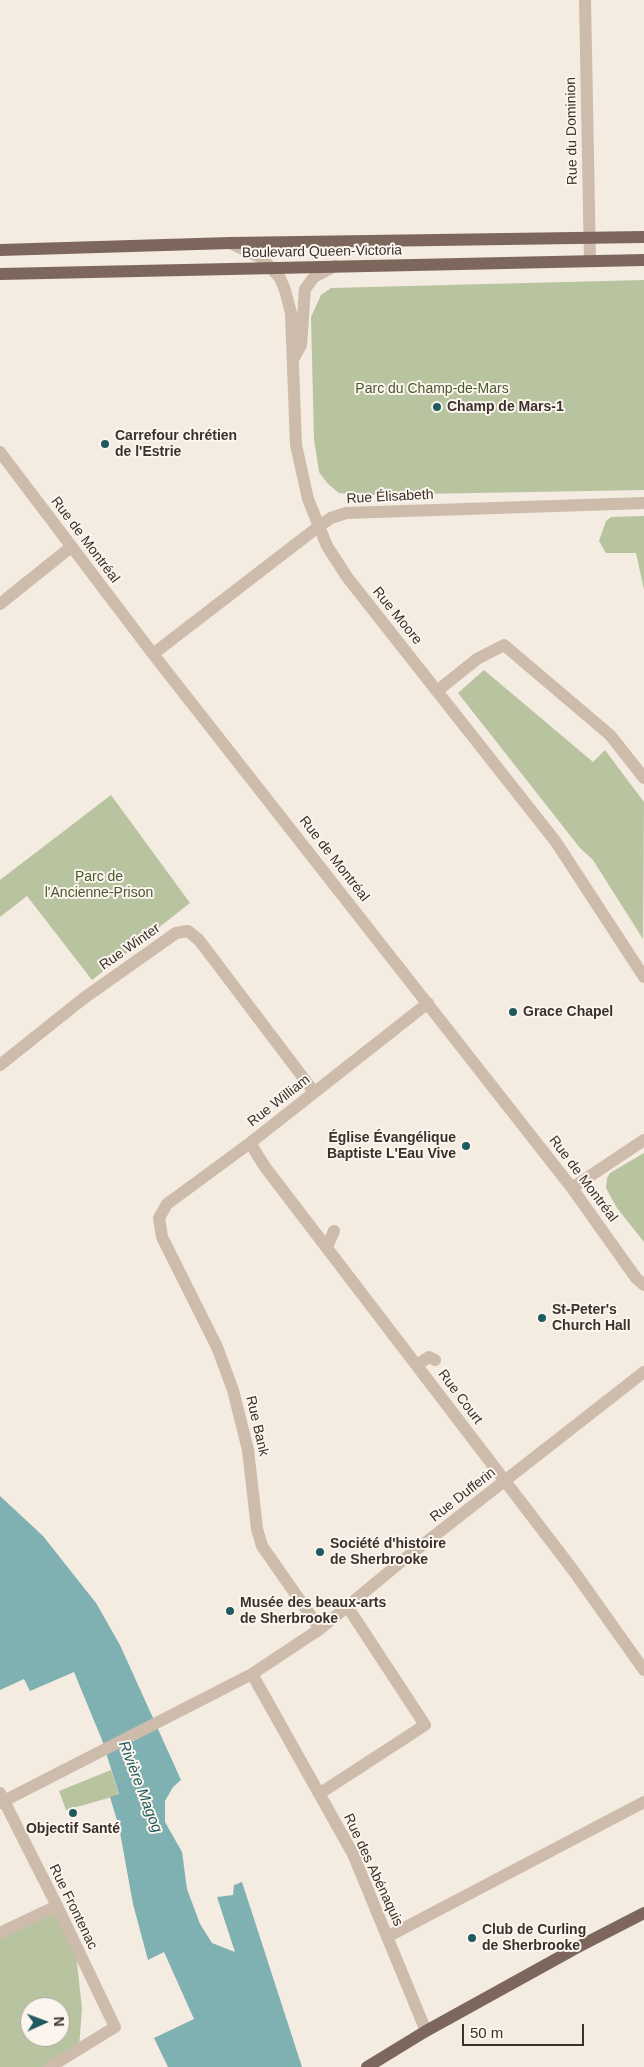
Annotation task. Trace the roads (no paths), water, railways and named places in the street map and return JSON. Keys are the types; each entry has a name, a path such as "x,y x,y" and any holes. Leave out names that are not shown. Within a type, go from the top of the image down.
{"main road":[{"name":"Boulevard Queen-Victoria","path":"0,250 644,237"},
{"name":"Boulevard Queen-Victoria","path":"0,274 644,260"},
{"path":"367,2067 426,2031 578,1947 644,1914"}],"street":[{"name":"Rue du Dominion","path":"585,0 590,261"},
{"name":"Rue Moore","path":"230,244 262,258 272,267 285,290 291,313 296,445 308,499 318,526 346,578 556,842 644,976"},
{"path":"292,362 301,345 305,289 314,277 334,266"},
{"name":"Rue de Montréal","path":"0,452 153,654 572,1188 640,1281 644,1290"},
{"name":"Rue Élisabeth","path":"153,654 318,526 338,516 363,510 644,503"},
{"path":"0,604 72,547"},
{"path":"437,690 477,659 504,644 610,736 644,778"},
{"name":"Rue Winter","path":"0,1065 84,998 176,933 188,930 199,940 314,1092"},
{"name":"Rue William","path":"159,1227 159,1218 167,1204 250,1143 428,1003"},
{"path":"572,1188 644,1140"},
{"name":"Rue Court","path":"250,1143 573,1570 644,1670"},
{"name":"Rue Bank","path":"159,1227 217,1347 233,1390 248,1450 257,1529 262,1546 320,1629"},
{"path":"327,1247 334,1231"},
{"path":"417,1364 430,1357 435,1360"},
{"name":"Rue Dufferin","path":"1,1799 81,1762 252,1674 320,1629 644,1372"},
{"path":"319,1794 425,1725 347,1606"},
{"name":"Rue des Abénaquis","path":"252,1674 353,1854 426,2031"},
{"name":"Rue Frontenac","path":"1,1799 58,1906 115,2027 50,2067"},
{"path":"387,1937 644,1802"},
{"path":"0,1933 58,1906"}],"water":[{"name":"Rivière Magog","path":"0,1496 43,1536 96,1603 120,1645 181,1780 173,1787 165,1801 165,1822 182,1852 187,1889 200,1924 212,1943 235,1952 217,1897 233,1895 234,1885 242,1882 302,2067 168,2067 154,2038 194,2019 164,1952 148,1960 133,1904 119,1827 110,1797 119,1794 102,1740 74,1672 30,1691 24,1679 0,1690"}],"place":[{"name":"Champ de Mars-1","path":"437,407"},
{"name":"Carrefour chrétien de l'Estrie","path":"105,444"},
{"name":"Grace Chapel","path":"513,1012"},
{"name":"Église Évangélique Baptiste L'Eau Vive","path":"466,1146"},
{"name":"St-Peter's Church Hall","path":"542,1318"},
{"name":"Société d'histoire de Sherbrooke","path":"320,1552"},
{"name":"Musée des beaux-arts de Sherbrooke","path":"230,1611"},
{"name":"Objectif Santé","path":"73,1813"},
{"name":"Club de Curling de Sherbrooke","path":"472,1938"}],"park label":[{"name":"Parc du Champ-de-Mars","path":"432,389"},
{"name":"Parc de l'Ancienne-Prison","path":"99,886"}]}
